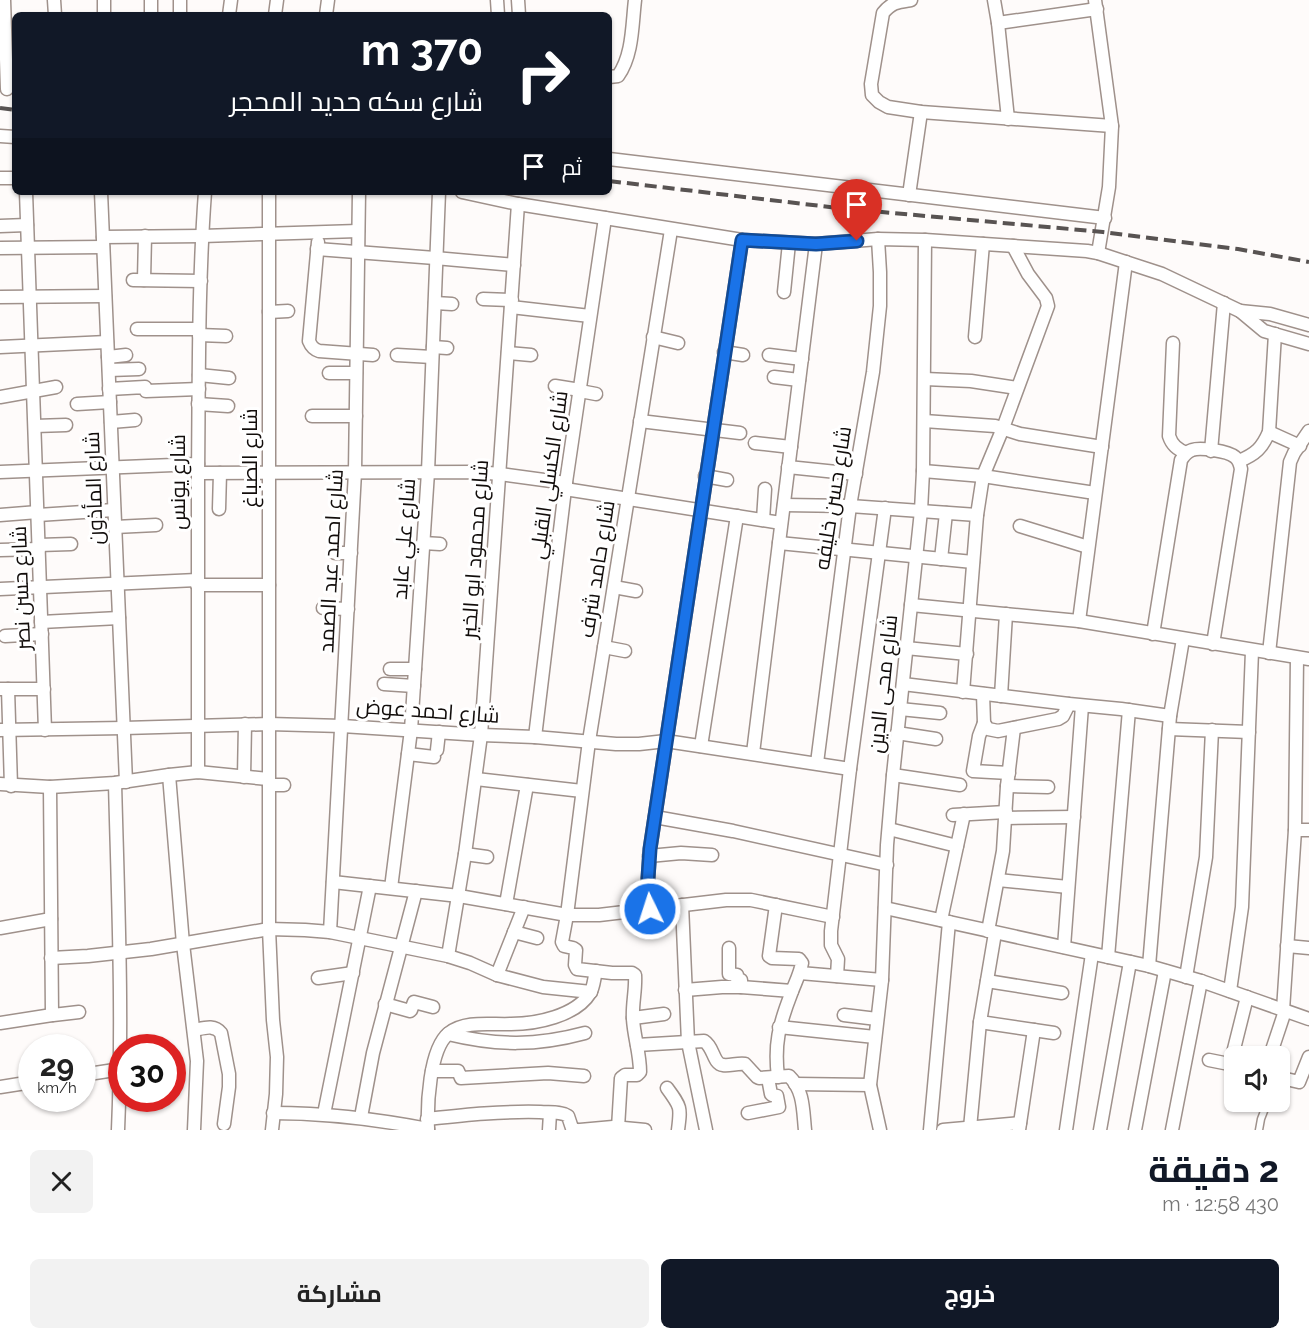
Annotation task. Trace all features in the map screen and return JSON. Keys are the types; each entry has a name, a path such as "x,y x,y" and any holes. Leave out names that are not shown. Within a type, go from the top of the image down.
{"street":[{"path":"4,0 7,89"},
{"path":"612,77 618,76 625,66 635,0"},
{"path":"911,0 899,1 889,6 884,13 871,84 872,95 879,102 888,107 921,111 1112,126"},
{"path":"994,0 1008,119"},
{"path":"998,23 1096,5 1112,126 1105,218 1098,253"},
{"path":"909,195 921,111"},
{"path":"612,159 1105,218"},
{"name":"شارع حسن نصر","path":"26,195 45,730"},
{"name":"شارع المأذون","path":"101,195 124,729 120,782 121,1034"},
{"name":"شارع يونس","path":"198,772 198,404 205,195"},
{"name":"شارع الصباغ","path":"269,195 269,929 277,1057 272,1130"},
{"name":"شارع احمد عبد الصمد","path":"330,932 355,472 356,353 362,330 358,251 359,195"},
{"name":"شارع علي عابد","path":"390,888 411,730 428,472 439,195"},
{"path":"476,195 670,230 742,240 816,244 878,239 925,240 1098,253 1162,274 1240,311 1264,331 1309,344"},
{"name":"شارع محمود ابو الخير","path":"448,956 482,735 518,204"},
{"name":"شارع الكسلي القبلي","path":"535,737 566,486 605,218"},
{"path":"0,226 27,225"},
{"name":"شارع حامد شرف","path":"596,971 577,969 575,966 576,950 562,944 589,741 640,421 650,396 653,338 670,230"},
{"path":"0,248 103,242 145,236 358,231"},
{"path":"319,232 310,345 318,351 374,355"},
{"path":"145,236 138,280 201,281"},
{"name":"شارع حسن خليفه","path":"817,763 850,506 873,372 878,328 880,272 878,239"},
{"path":"650,909 649,856 742,240"},
{"name":"شارع محى الدين","path":"880,1130 870,1084 882,980 893,775 921,511 925,378 925,240"},
{"path":"784,292 789,243"},
{"path":"753,753 816,244"},
{"path":"975,337 983,244"},
{"path":"963,692 977,515 983,476 1048,306 1046,298 1028,274 1012,246"},
{"path":"317,249 514,265"},
{"path":"1079,621 1126,262"},
{"path":"0,297 105,296"},
{"path":"483,299 591,316"},
{"path":"435,303 452,304"},
{"path":"1211,451 1224,303"},
{"path":"269,312 288,311"},
{"path":"1240,311 1270,314 1309,325"},
{"path":"137,329 199,332 226,336"},
{"path":"1239,461 1258,450 1269,432 1275,334"},
{"path":"653,338 678,343"},
{"path":"0,346 107,342"},
{"path":"1173,343 1168,436 1178,450 1186,453"},
{"path":"397,355 433,352 447,348"},
{"path":"724,352 743,355"},
{"path":"508,353 531,355"},
{"path":"108,357 126,355"},
{"path":"769,355 802,359"},
{"path":"109,370 139,369"},
{"path":"329,373 356,373"},
{"path":"199,375 229,378"},
{"path":"774,377 799,380"},
{"path":"925,378 970,381 1017,388"},
{"path":"555,386 596,394"},
{"path":"0,397 56,387"},
{"path":"109,389 145,387 146,391 199,389"},
{"path":"77,404 110,402"},
{"path":"198,404 228,406"},
{"path":"312,416 356,416"},
{"path":"111,422 135,420"},
{"path":"640,421 740,434"},
{"path":"924,421 987,425 1020,434 1102,447"},
{"path":"35,426 66,424"},
{"path":"1269,653 1290,462 1293,453 1309,431"},
{"path":"1269,432 1300,446"},
{"path":"755,443 791,447"},
{"path":"1153,634 1181,460 1193,449 1227,453 1239,461 1241,469 1213,644"},
{"path":"0,472 112,467 198,468 220,473 477,472 500,474 628,499 781,523"},
{"path":"788,467 856,474"},
{"path":"923,471 983,476 1095,493"},
{"path":"219,509 220,473"},
{"path":"705,476 726,480"},
{"path":"763,520 765,489"},
{"path":"783,505 850,506 977,515"},
{"path":"837,976 838,959 831,945 833,917 850,769 885,508"},
{"path":"0,515 114,510"},
{"path":"941,559 945,513"},
{"path":"700,746 737,516"},
{"path":"115,526 156,525"},
{"path":"1020,526 1088,547"},
{"path":"423,543 440,544"},
{"path":"779,543 973,562"},
{"path":"0,550 71,544"},
{"path":"335,553 351,553"},
{"path":"0,589 197,582 269,585"},
{"path":"614,587 636,591"},
{"path":"911,605 1079,621 1303,658 1303,717 1284,1010 1273,1046"},
{"path":"322,608 348,609"},
{"path":"1001,696 1006,614"},
{"path":"5,636 42,628 119,618"},
{"path":"1149,966 1170,716 1183,639"},
{"path":"604,647 625,651"},
{"path":"906,648 967,654"},
{"path":"1230,991 1242,907 1252,651"},
{"path":"390,669 415,669"},
{"path":"384,684 414,686"},
{"path":"903,684 1170,716"},
{"path":"44,689 4,689 6,785 50,787 120,782 198,772 244,777 284,785"},
{"path":"983,694 984,723 967,771 1048,787"},
{"path":"984,723 988,729 998,731 1058,719 1069,704"},
{"path":"1064,948 1082,705"},
{"path":"900,708 940,712"},
{"path":"1108,957 1129,710"},
{"path":"244,777 245,724"},
{"name":"شارع احمد عوض","path":"5,730 124,729 245,724 342,726 616,744 666,741 850,769"},
{"path":"970,1128 980,1022 1003,851 1014,728"},
{"path":"1169,729 1249,732"},
{"path":"1186,977 1206,857 1212,730"},
{"path":"408,754 436,754 439,732"},
{"path":"897,734 936,739"},
{"path":"169,775 183,944 197,1061 194,1130"},
{"path":"893,775 960,785"},
{"path":"476,779 582,791"},
{"path":"506,904 527,785"},
{"path":"50,787 52,1015"},
{"path":"930,1130 945,921 957,846 958,814 1074,817"},
{"path":"655,817 733,831 887,865"},
{"path":"889,829 957,846"},
{"path":"1295,830 1309,830"},
{"path":"649,856 681,853 712,855"},
{"path":"465,854 487,857"},
{"path":"998,880 1068,887"},
{"path":"333,882 459,896 567,915 599,915 750,900 833,917"},
{"path":"324,1114 370,886"},
{"path":"361,1118 373,1053 416,891"},
{"path":"682,905 688,1042 706,1130"},
{"path":"776,905 769,956 837,976 882,980"},
{"path":"497,975 524,907"},
{"path":"885,908 1165,970 1309,1019"},
{"path":"0,928 51,919"},
{"path":"51,958 120,953 269,929 305,930 330,932 448,956 497,975 543,987 591,992"},
{"path":"514,932 537,938"},
{"path":"1287,946 1309,948"},
{"path":"729,948 729,974 736,975 737,980 741,980 741,987"},
{"path":"1066,1130 1092,954"},
{"path":"1100,1130 1130,962"},
{"path":"747,1113 779,1107 777,1096 771,1094 776,1044 779,1027 801,967"},
{"path":"1135,1130 1165,970"},
{"path":"428,1126 432,1071 439,1046 448,1034 471,1025 526,1024 553,1018 574,1008 584,1000 591,992 596,971 633,973 635,978 633,1018 640,1055 640,1072 637,1075 625,1075 621,1078 618,1128"},
{"path":"318,978 353,973"},
{"path":"987,981 1062,993"},
{"path":"1172,1130 1201,981"},
{"path":"685,990 741,987 792,991"},
{"path":"1237,1046 1247,997"},
{"path":"385,1004 410,1011 414,1002 433,1007"},
{"path":"0,1023 79,1012"},
{"path":"633,1018 664,1014"},
{"path":"844,1015 877,1019"},
{"path":"980,1022 1054,1033"},
{"path":"194,1030 212,1027 221,1033 229,1074 224,1124"},
{"path":"779,1027 875,1037"},
{"path":"944,1130 1020,1126 1034,1030"},
{"path":"448,1034 482,1041 517,1044 551,1041 585,1033"},
{"path":"638,1045 704,1041 710,1046 719,1064 745,1064 757,1077 789,1077 801,1097 805,1130"},
{"path":"1290,1080 1299,1082 1309,1057"},
{"path":"1209,1060 1224,1059"},
{"path":"432,1071 458,1071 462,1078 548,1073 584,1076"},
{"path":"0,1087 18,1084"},
{"path":"795,1084 870,1084"},
{"path":"667,1088 679,1104 678,1130"},
{"name":"شارع المأذون","path":"118,1130 119,1112"},
{"path":"273,1113 324,1114 428,1126 479,1114 561,1113 568,1116 572,1128 579,1130 618,1128 644,1130"},
{"path":"549,1113 549,1130"}],"lane":[{"path":"1259,1130 1264,1112"}],"railway":[{"path":"0,108 12,110"},
{"path":"612,181 838,208 1103,232 1238,249 1309,262"}],"route":[{"path":"650,909 648,878 650,849 742,240 816,244 857,241"}]}
